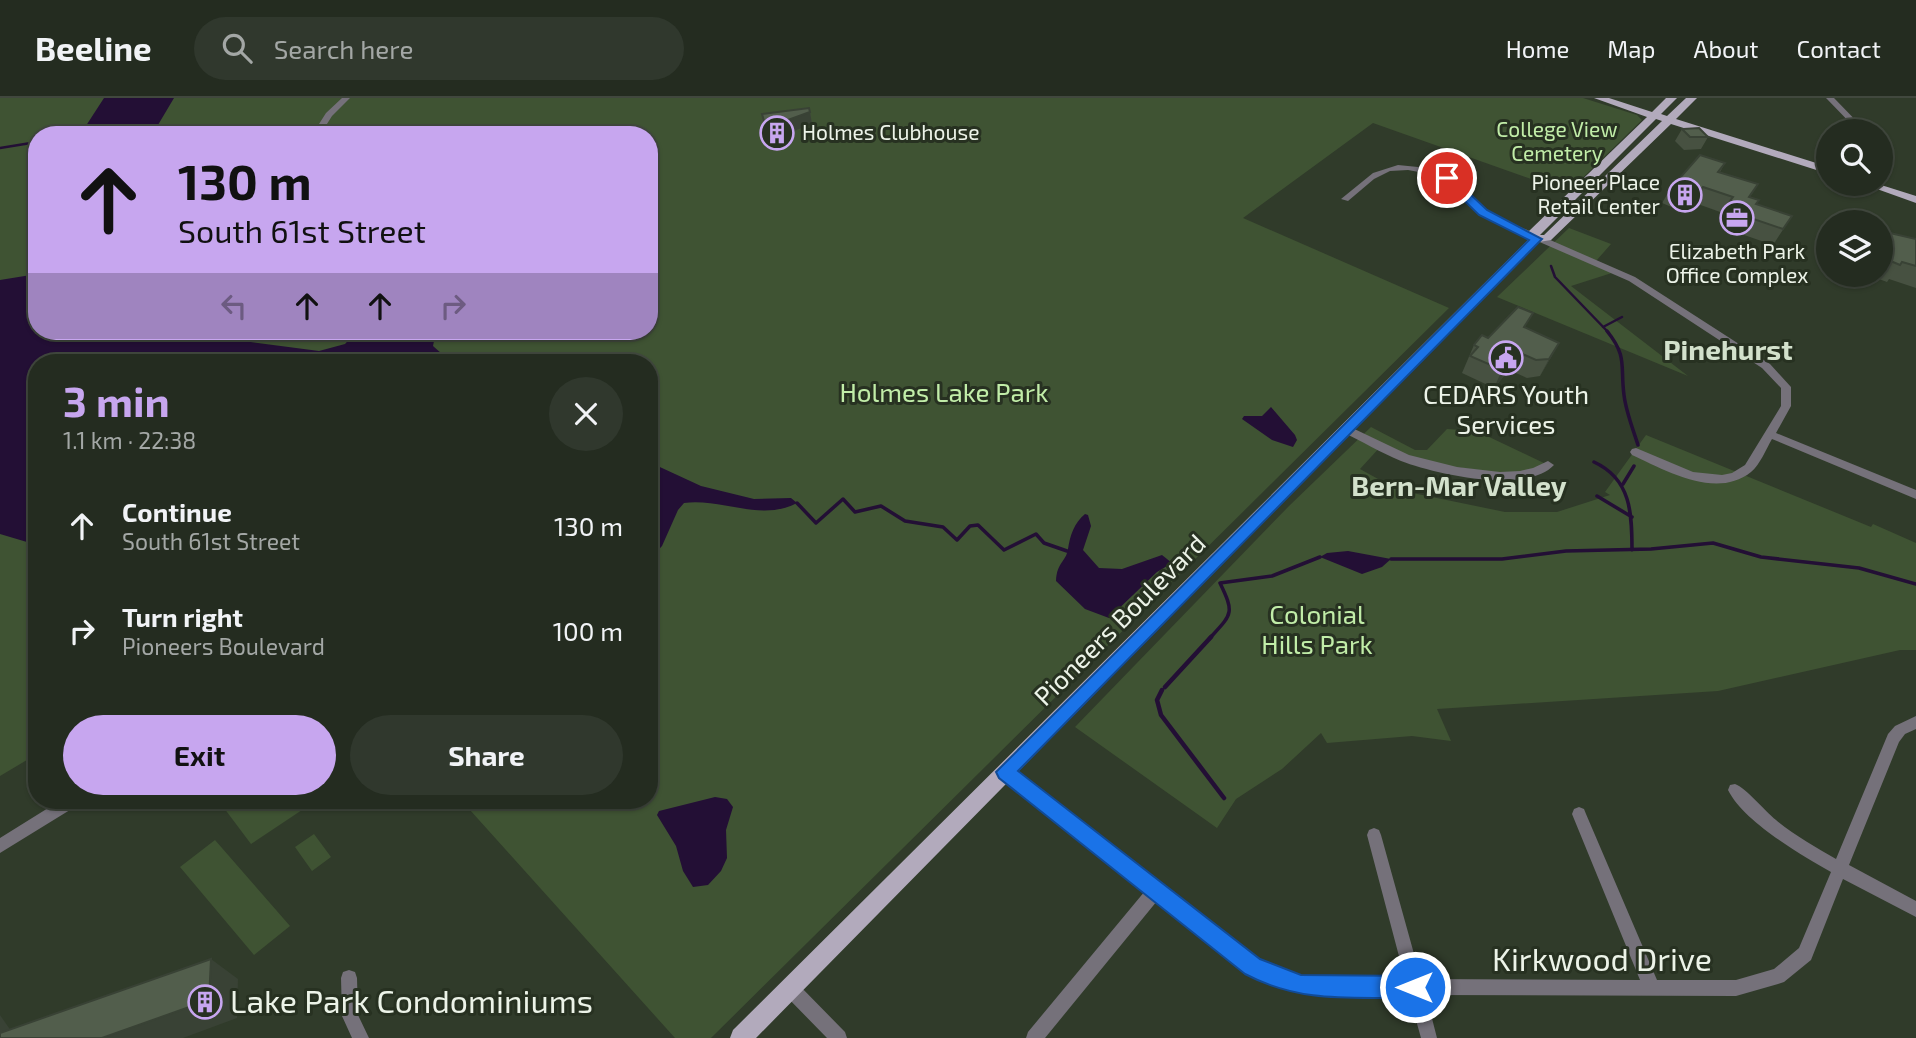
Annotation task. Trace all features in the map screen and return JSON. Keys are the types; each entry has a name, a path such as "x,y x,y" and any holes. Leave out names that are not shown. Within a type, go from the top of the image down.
{"main road":[{"path":"1599,98 1816,159"},
{"path":"1622,98 1658,113"},
{"name":"Pioneers Boulevard","path":"1536,239 1533,233 1672,98"},
{"name":"Pioneers Boulevard","path":"741,1038 1536,239 1547,239 1692,98"},
{"path":"1674,118 1816,167"},
{"path":"1893,186 1916,192"},
{"path":"1893,190 1916,200"}],"street":[{"path":"323,126 346,98"},
{"path":"1830,98 1850,119"},
{"path":"1345,199 1382,171 1397,168 1424,170 1454,183 1483,212 1536,239 1632,279 1774,372 1786,387 1788,399 1749,468 1741,474 1724,479 1692,475 1636,452"},
{"path":"1346,429 1404,457 1424,463 1509,476 1531,474 1548,465"},
{"path":"1769,434 1916,495"},
{"name":"Kirkwood Drive","path":"1005,772 1252,966 1272,977 1314,987 1736,988 1778,976 1805,954 1893,738 1899,730 1916,722"},
{"path":"1735,790 1767,822 1916,909"},
{"path":"0,846 59,809"},
{"path":"1579,814 1652,988"},
{"path":"1374,835 1429,1038"},
{"path":"1034,1038 1155,891"},
{"path":"349,978 350,1016 361,1038"},
{"path":"790,988 839,1038"}],"green space":[{"name":"Holmes Lake Park","path":"0,98 1583,98 1637,115 1642,120 1568,192 1373,123 1243,218 1449,308 711,1038 675,1038 469,809 658,809 658,354 28,354 28,759 0,776"},
{"path":"1569,228 1611,244 1596,261 1618,271 1571,286 1688,376 1497,297"},
{"name":"Colonial Hills Park","path":"1466,426 1548,465 1524,476 1424,463 1381,446 1360,469 1398,490 1505,512 1557,512 1610,495 1605,492 1646,435 1916,543 1916,650 1900,650 1718,691 1437,709 1451,741 1412,736 1327,743 1321,733 1282,769 1236,799 1217,828 1075,727 1289,506 1371,427 1415,450 1427,450 1447,429 1461,430"},
{"path":"225,809 304,809 251,844"},
{"path":"314,834 331,857 312,871 295,847"},
{"path":"215,840 290,926 254,955 180,867"}],"shaded area":[{"path":"104,98 174,98 157,126 86,126"},
{"path":"28,275 28,340 240,340 319,351 345,344 349,340 434,340 433,346 442,354 28,354 28,542 0,534 0,280"},
{"path":"1271,407 1295,435 1297,440 1293,447 1272,440 1242,419 1244,416 1262,416"},
{"path":"658,466 701,486 754,499 791,498 797,503 783,508 755,510 698,502 684,503 678,510 658,550"},
{"path":"1085,514 1088,515 1091,526 1083,550 1099,568 1122,569 1162,555 1172,563 1157,572 1109,618 1085,609 1056,581 1073,530"},
{"path":"1348,551 1391,559 1382,567 1362,574 1320,557 1327,553"},
{"path":"715,797 727,799 733,807 726,830 727,858 721,871 708,885 693,887 683,871 676,846 657,815 659,811"}],"building":[{"path":"809,108 810,112 766,128 762,114"},
{"path":"1699,128 1708,137 1690,137 1682,129"},
{"path":"1700,155 1725,163 1718,172 1758,184 1749,197 1759,200 1756,204 1792,216 1783,229 1733,212 1740,204 1730,201 1733,197 1703,187 1695,198 1671,188"},
{"path":"1893,234 1916,239 1916,266 1902,262 1900,265 1893,262"},
{"path":"1518,307 1533,313 1524,327 1559,343 1549,359 1536,360 1518,352 1502,370 1470,356 1478,347 1474,345 1482,335 1488,338"},
{"path":"211,959 209,1000 102,1038 0,1038 0,1033"}],"waterway":[{"path":"0,148 28,143"},
{"path":"1551,266 1555,277 1603,327"},
{"path":"1603,327 1622,317"},
{"path":"1603,327 1609,333"},
{"path":"1607,331 1621,355 1625,401 1638,445"},
{"path":"1594,462 1616,478 1627,498 1630,516"},
{"path":"1623,484 1634,466"},
{"path":"1597,496 1630,516"},
{"path":"797,503 816,523 843,499 855,512 881,506 905,521 943,527 957,540 970,526 978,525 1004,550 1036,534 1044,543 1067,551"},
{"path":"1630,516 1632,549"},
{"path":"1632,549 1713,543 1761,557 1859,568 1916,584"},
{"path":"1391,559 1502,559 1566,551 1632,549"},
{"path":"1209,639 1229,613 1228,601 1220,583 1272,576 1320,557"},
{"path":"1172,563 1186,568"},
{"path":"1165,687 1211,637"},
{"path":"1162,690 1157,700 1161,715 1224,798"}],"place":[{"name":"Holmes Clubhouse","path":"777,133"},
{"name":"Pioneer Place Retail Center","path":"1685,195"},
{"name":"Elizabeth Park Office Complex","path":"1737,218"},
{"name":"CEDARS Youth Services","path":"1506,358"},
{"name":"Lake Park Condominiums","path":"205,1002"}],"district":[{"name":"Pinehurst","path":"1728,350"},
{"name":"Bern-Mar Valley","path":"1459,486"}],"route":[{"path":"1415,987 1314,987 1272,977 1252,966 1005,772 1536,239 1490,217 1447,178"}],"park label":[{"name":"College View Cemetery","path":"1557,142"}]}
